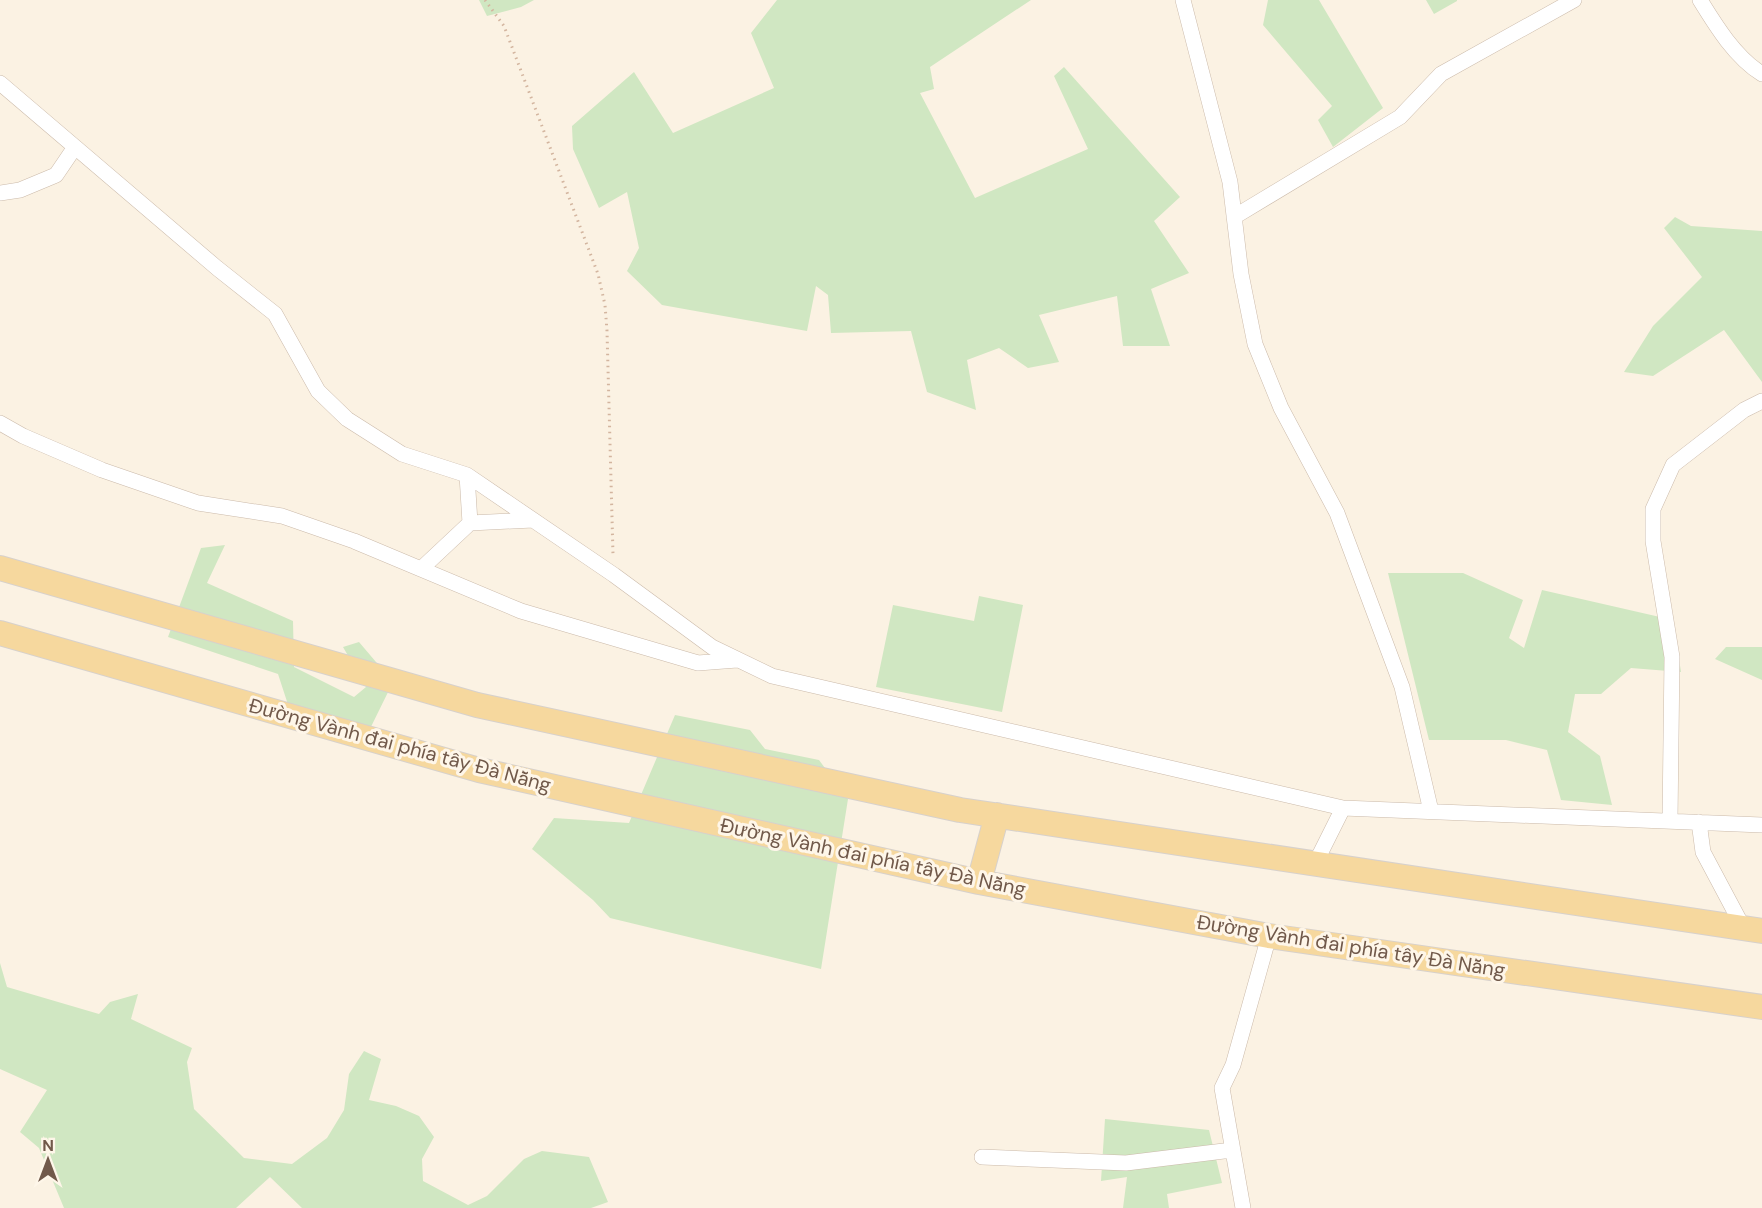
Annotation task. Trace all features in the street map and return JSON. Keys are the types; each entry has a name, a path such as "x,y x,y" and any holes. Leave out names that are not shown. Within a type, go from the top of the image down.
{"main road":[{"path":"0,568 477,705 949,807 1753,930"},
{"name":"Đường Vành đai phía tây Đà Nẵng","path":"0,633 479,770 979,882 1269,936 1762,1007"},
{"path":"979,882 998,815"}],"street":[{"path":"1184,0 1230,182 1241,274 1254,344 1281,408 1337,513 1401,687 1431,811"},
{"path":"1234,217 1400,117 1441,74 1574,0"},
{"path":"1700,0 1716,26 1751,67 1762,74"},
{"path":"0,83 217,268 275,314 318,391 347,418 402,454 468,475 614,575 712,647 772,676 1343,808 1762,825"},
{"path":"0,193 20,190 56,175 75,147"},
{"path":"1670,821 1672,657 1653,541 1653,509 1673,465 1744,410 1762,401"},
{"path":"0,423 23,436 102,470 198,503 282,516 422,568 521,611 698,663 738,660"},
{"path":"468,475 471,523"},
{"path":"422,568 471,523 533,520"},
{"path":"1315,864 1343,808"},
{"path":"1699,822 1703,852 1753,930"},
{"path":"1243,1208 1222,1088 1233,1065 1269,936"},
{"path":"982,1157 1126,1163 1232,1150"}],"path":[{"path":"485,0 504,26 598,274 605,305 614,575"}],"green space":[{"path":"479,0 534,0 521,7 487,16"},
{"path":"777,0 1031,0 930,67 934,89 920,93 975,198 1088,149 1054,76 1064,67 1180,197 1154,221 1189,273 1151,289 1170,346 1123,346 1117,296 1039,315 1059,362 1028,368 999,348 967,360 976,410 927,392 911,331 831,333 828,295 816,286 807,331 662,305 627,271 639,248 627,192 599,208 573,149 572,126 634,72 673,133 774,88 751,33"},
{"path":"1268,0 1319,0 1383,108 1333,147 1318,120 1332,106 1263,25"},
{"path":"1426,0 1457,0 1457,1 1434,14"},
{"path":"1675,217 1691,226 1762,231 1762,382 1724,330 1653,376 1624,372 1653,326 1702,277 1664,228"},
{"path":"225,545 207,583 293,621 294,667 354,697 366,687 343,647 359,642 393,682 364,741 294,723 278,674 168,637 201,548"},
{"path":"1388,573 1463,573 1523,600 1509,638 1524,648 1542,590 1673,620 1681,672 1631,668 1601,694 1575,694 1568,732 1600,756 1612,805 1561,800 1547,750 1506,740 1429,740"},
{"path":"979,596 1023,605 1002,712 876,687 893,605 974,621"},
{"path":"1726,647 1762,647 1762,680 1715,659"},
{"path":"675,715 750,730 765,749 819,760 848,799 821,969 610,918 593,900 532,849 554,818 629,823"},
{"path":"0,963 7,987 99,1014 110,1002 138,994 131,1019 192,1048 187,1062 194,1109 244,1158 292,1164 327,1138 344,1110 349,1074 364,1051 381,1059 369,1100 396,1106 419,1116 434,1137 422,1159 423,1181 468,1205 487,1196 524,1159 542,1151 589,1157 608,1202 591,1208 302,1208 270,1177 236,1208 64,1208 39,1148 20,1132 47,1090 0,1069"},
{"path":"1105,1119 1209,1130 1222,1183 1167,1194 1169,1208 1123,1208 1127,1177 1101,1181"}]}
